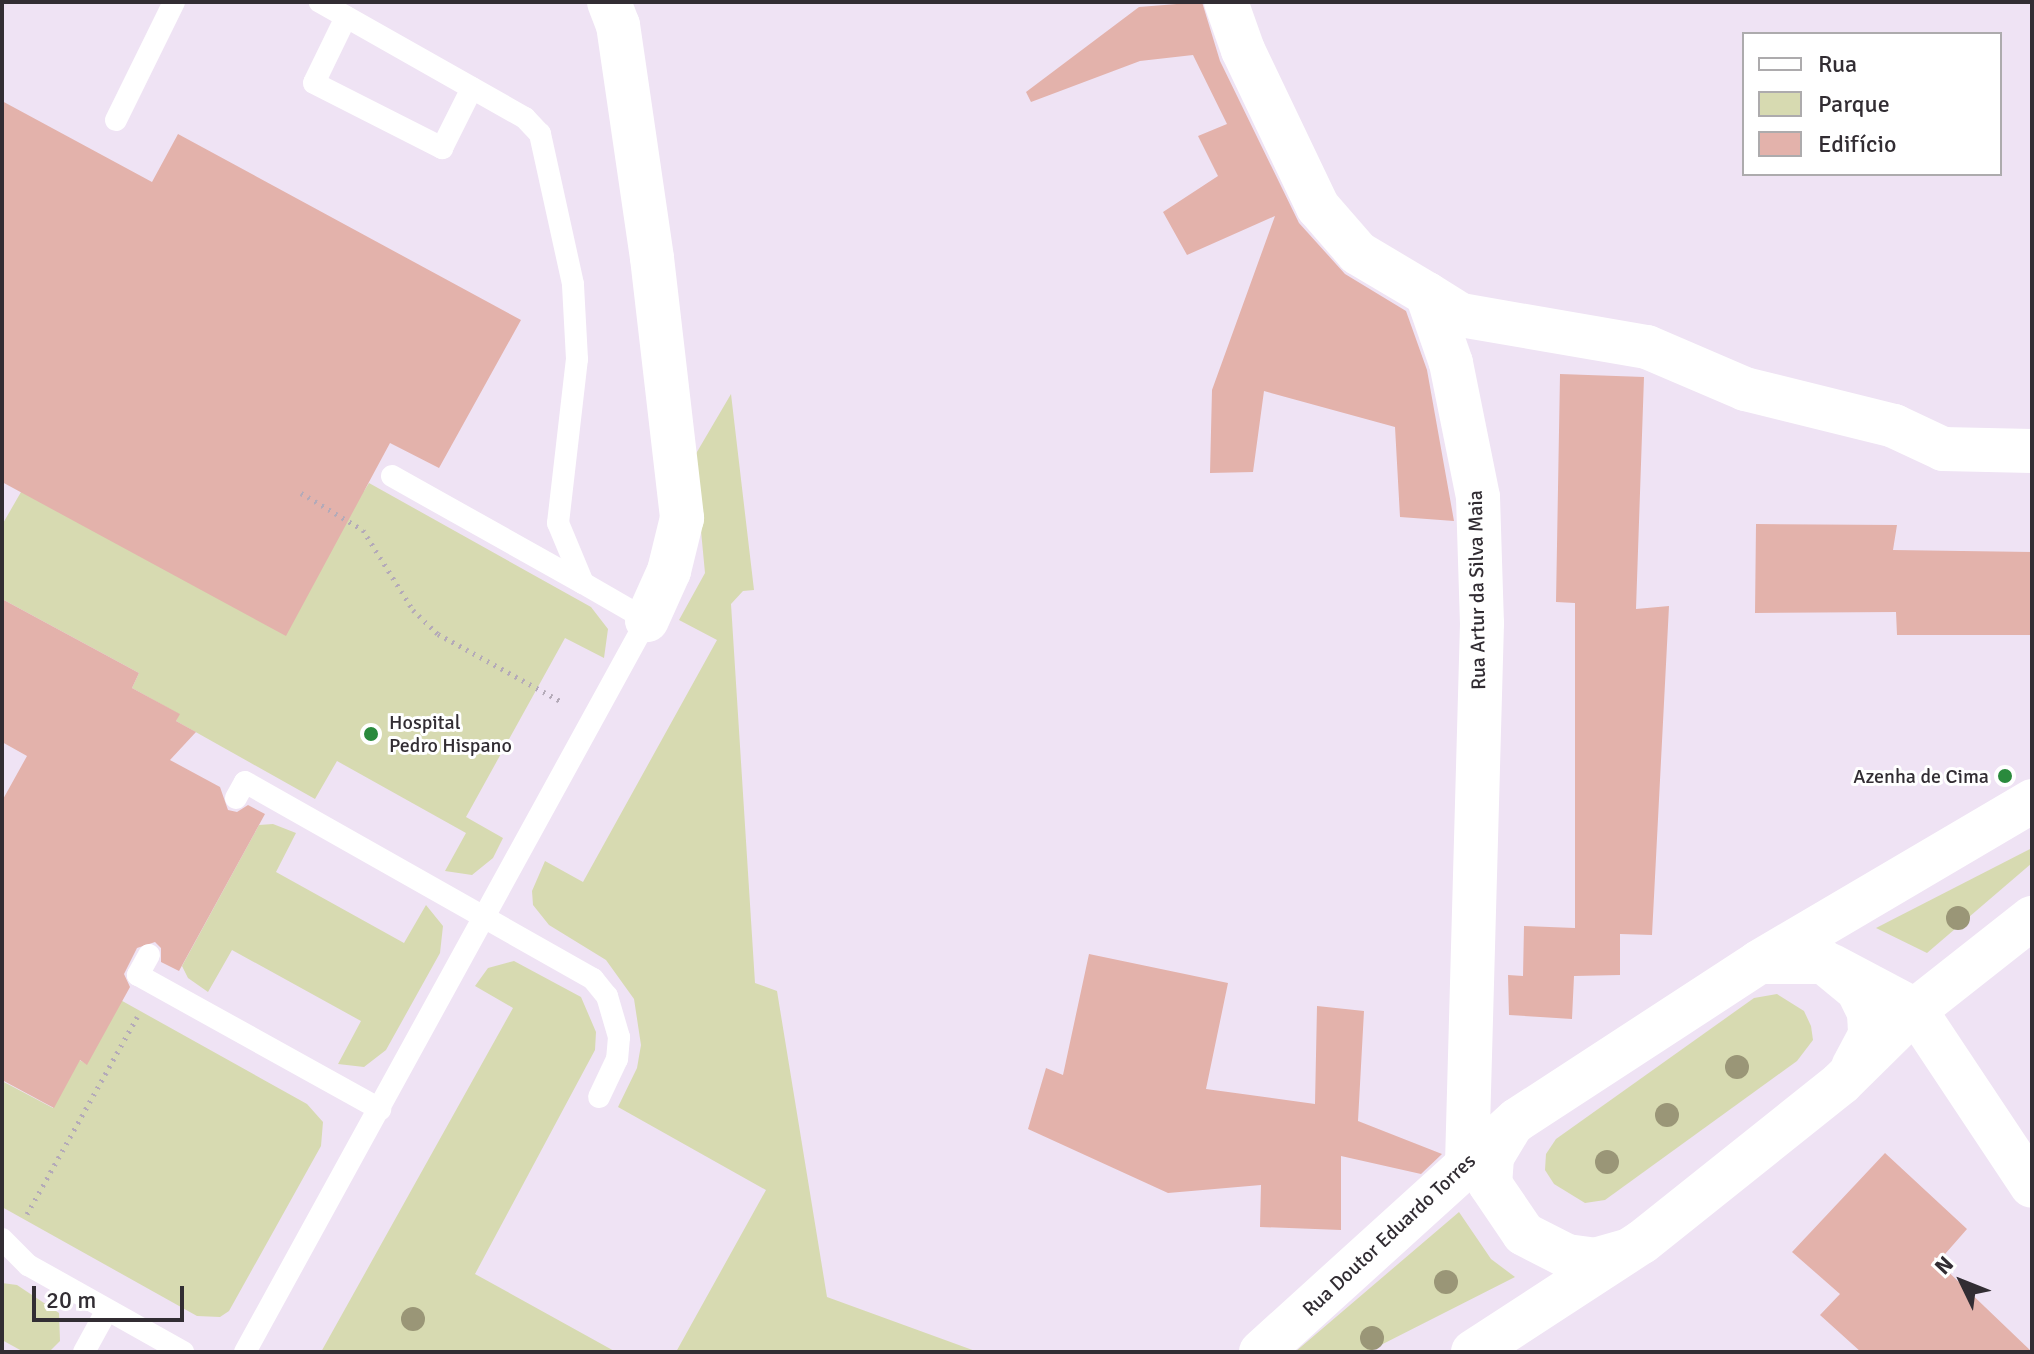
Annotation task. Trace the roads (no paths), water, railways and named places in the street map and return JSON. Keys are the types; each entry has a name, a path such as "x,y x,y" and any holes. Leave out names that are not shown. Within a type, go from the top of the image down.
{"main road":[{"path":"609,2 618,25 652,258 682,518 669,571 647,620"},
{"path":"1226,2 1243,50 1318,207 1358,253 1461,315 1647,347 1745,389 1894,426 1943,449 2032,451"},
{"name":"Rua Artur da Silva Maia","path":"1427,294 1451,363 1478,497 1482,623 1467,1163"},
{"name":"Rua Doutor Eduardo Torres","path":"1261,1352 1517,1120 1759,962 2032,801"},
{"name":"Rua Doutor Eduardo Torres","path":"1473,1352 1642,1242 1841,1083 1915,1010 2032,918"},
{"path":"1759,962 1824,962 1915,1010 2032,1186"},
{"name":"Rua Doutor Eduardo Torres","path":"1824,962 1858,990 1869,1013 1870,1035 1841,1083"},
{"name":"Rua Doutor Eduardo Torres","path":"1517,1120 1492,1157 1490,1184 1524,1234 1567,1256 1595,1260 1642,1242"}],"lane":[{"path":"116,120 174,2"},
{"path":"320,2 534,125 573,284 577,359 558,523 583,583"},
{"path":"346,17 314,83 442,148 472,88"},
{"path":"245,1352 596,721 647,620 392,476"},
{"path":"236,798 245,782 576,966 607,996 615,1016 617,1059 599,1097"},
{"path":"149,955 138,975 380,1109"},
{"path":"2,1239 28,1265 183,1352"},
{"path":"84,1352 107,1310"}],"place":[{"name":"Hospital Pedro Hispano","path":"371,734"},
{"name":"Azenha de Cima","path":"2005,776"}]}
